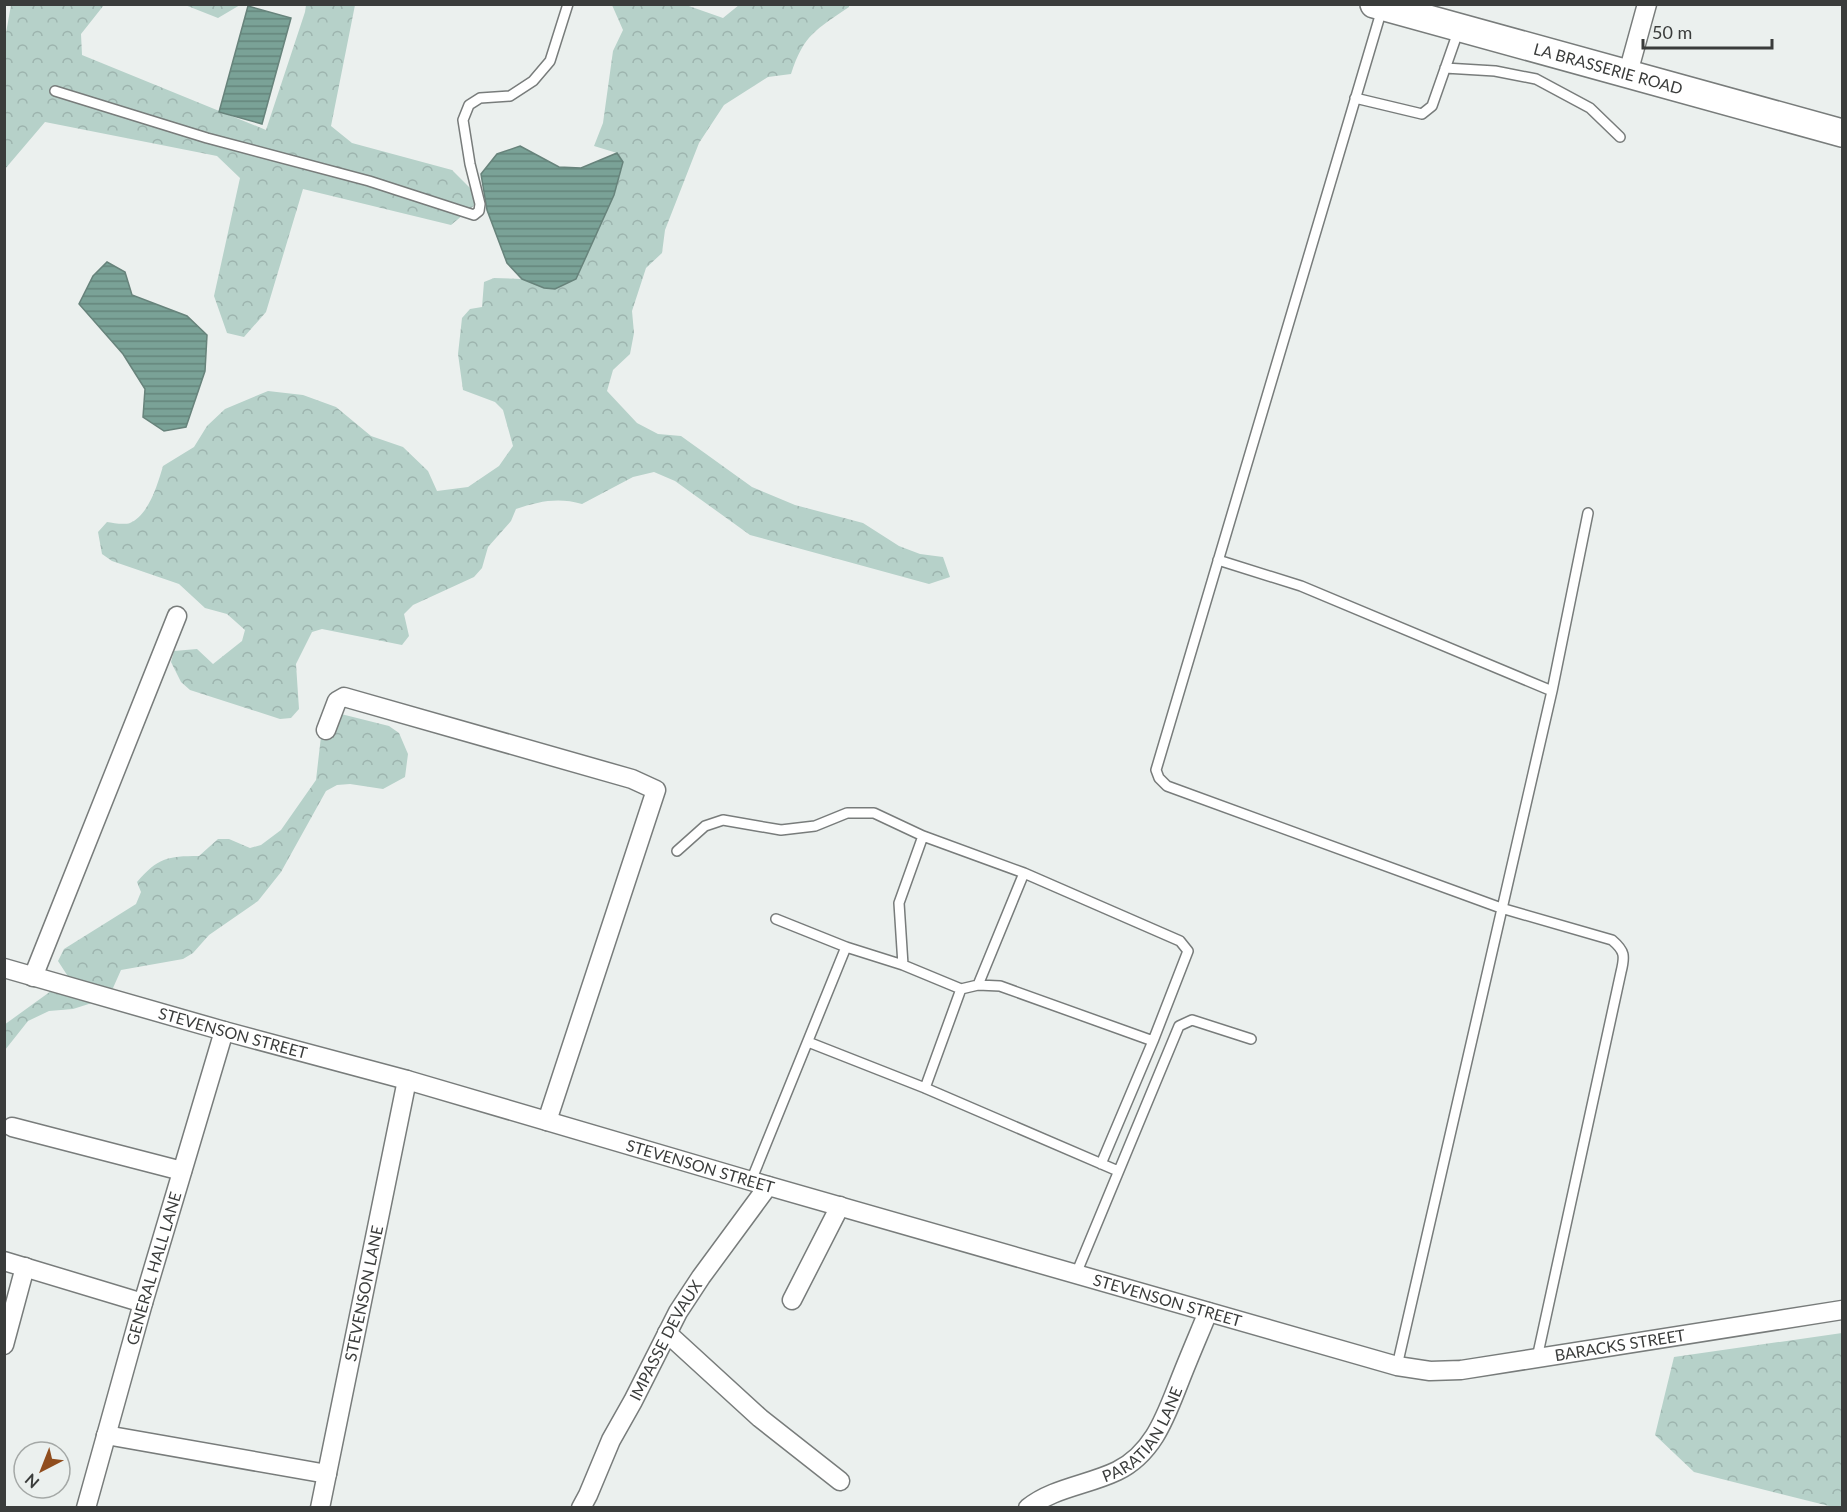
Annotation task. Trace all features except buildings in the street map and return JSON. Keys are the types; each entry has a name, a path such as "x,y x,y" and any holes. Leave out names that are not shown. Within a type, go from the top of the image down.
{"main road":[{"name":"LA BRASSERIE ROAD","path":"1378,6 1418,11 1460,28 1842,133"}],"street":[{"path":"1628,73 1647,4"},
{"path":"33,976 177,616"},
{"path":"326,730 337,701 344,697 632,779 656,790 547,1121"},
{"name":"STEVENSON STREET","path":"4,968 407,1080 1397,1366"},
{"name":"GENERAL HALL LANE","path":"86,1508 143,1303 224,1031"},
{"name":"STEVENSON LANE","path":"320,1508 407,1080"},
{"path":"12,1127 182,1171"},
{"name":"IMPASSE DEVAUX","path":"580,1508 588,1495 611,1440 678,1312 759,1183"},
{"path":"792,1300 840,1206"},
{"path":"4,1261 143,1303"},
{"path":"4,1345 25,1268"},
{"name":"BARACKS STREET","path":"1397,1366 1430,1371 1461,1370 1842,1310"},
{"name":"PARATIAN LANE","path":"1029,1508 1040,1498 1128,1466 1147,1448 1159,1430 1208,1312"},
{"path":"667,1333 760,1418 840,1480"},
{"path":"106,1435 327,1474"}],"lane":[{"path":"55,91 207,138 369,181 474,215 479,211 480,204 470,164 463,120 469,105 480,98 510,96 533,81 550,61 568,4"},
{"path":"1378,6 1355,98 1156,770 1159,778 1167,786 1501,908 1612,940 1620,947 1624,957 1537,1358"},
{"path":"1355,98 1422,114 1432,106 1460,28"},
{"path":"1445,68 1495,71 1536,78 1590,108 1620,137"},
{"path":"1397,1366 1552,691 1588,513"},
{"path":"1218,560 1301,586 1552,691"},
{"path":"677,851 705,826 723,820 781,830 815,826 847,813 874,813 923,836 1024,873 1180,941 1188,951 1101,1164"},
{"path":"903,965 899,903 923,836"},
{"path":"978,985 1024,873"},
{"path":"777,919 846,947 903,965 961,989 978,985 1000,986 1153,1041"},
{"path":"759,1183 808,1042 846,947"},
{"path":"925,1088 961,989"},
{"path":"1076,1274 1179,1026 1192,1020 1251,1039"},
{"path":"808,1042 925,1088 1118,1171"}],"green space":[{"path":"11,5 104,5 81,34 82,55 266,130 306,5 355,5 331,126 352,143 452,170 475,193 476,204 451,225 303,189 266,312 244,337 227,333 214,296 240,178 217,156 45,122 5,169 4,44"},
{"path":"185,5 240,5 218,18"},
{"path":"612,5 686,5 723,18 739,5 849,5 806,41 791,74 768,77 724,105 699,143 665,230 662,253 646,268 632,311 634,333 630,354 613,370 607,391 637,423 658,434 681,436 752,487 795,505 863,523 899,546 920,554 943,557 950,577 929,584 750,535 675,481 654,472 633,477 582,504 549,501 516,509 511,521 488,547 482,568 474,577 413,605 404,614 409,636 402,645 322,629 312,632 296,664 299,709 291,718 280,719 190,690 181,682 171,662 174,651 197,649 213,664 242,641 245,630 227,614 205,608 179,584 112,561 102,554 98,532 107,522 128,524 137,519 152,498 163,466 194,447 207,426 225,409 268,391 303,395 336,407 371,436 403,447 428,471 437,491 468,487 499,466 513,446 503,410 495,402 463,390 458,354 462,318 470,309 482,307 484,282 494,278 522,279 544,288 555,289 576,279 614,195 623,163 617,153 594,146 603,123 613,51 623,30"},
{"path":"333,712 389,726 399,733 408,754 405,777 383,789 350,784 337,785 326,791 281,872 258,901 209,935 193,953 183,959 121,970 113,988 95,1002 73,1009 49,1011 28,1021 5,1050 4,1025 69,978 58,961 64,949 136,904 141,892 137,882 157,863 171,858 199,856 218,839 229,839 250,848 261,845 281,830 316,780 323,719"},
{"path":"1842,1333 1842,1507 1833,1507 1694,1472 1655,1435 1674,1357"}],"shaded area":[{"path":"248,6 291,18 262,124 219,112"},
{"path":"520,146 559,167 581,168 617,153 623,162 614,195 576,279 555,289 544,288 522,279 507,263 487,210 481,174 497,154"},
{"path":"107,262 125,272 132,295 187,316 207,335 205,371 186,427 164,431 143,417 145,389 123,354 79,304 93,276"}]}
